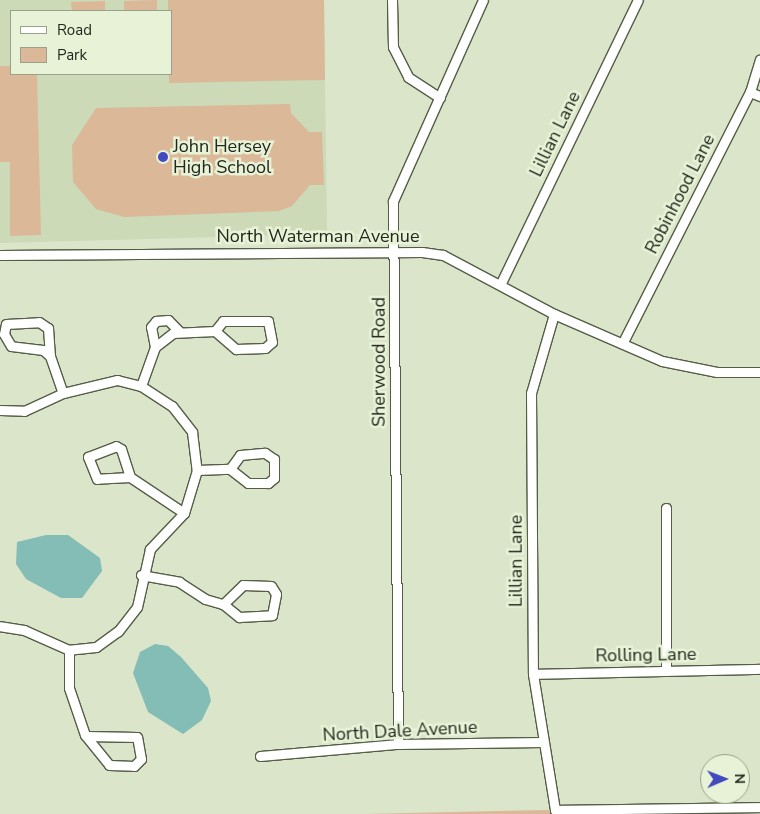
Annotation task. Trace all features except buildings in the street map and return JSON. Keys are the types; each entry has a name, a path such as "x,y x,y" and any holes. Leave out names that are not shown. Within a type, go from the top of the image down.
{"street":[{"path":"392,0 393,47 408,77 440,98"},
{"name":"Sherwood Road","path":"398,744 395,249 393,200 483,0"},
{"name":"Lillian Lane","path":"501,283 638,0"},
{"name":"Robinhood Lane","path":"623,342 750,92 760,60"},
{"path":"750,92 760,96"},
{"name":"North Waterman Avenue","path":"0,255 395,249 443,255 501,283 554,314 623,342 662,361 688,368 760,372"},
{"name":"Lillian Lane","path":"554,314 530,392 533,674 542,742 555,810 760,807"},
{"path":"141,386 155,347 152,326 156,320 168,320 179,331"},
{"path":"155,347 179,331 215,331 236,349 265,348 272,342 268,321 223,321 215,331"},
{"path":"50,356 44,350 11,346 4,334 6,324 45,324 50,356 63,394"},
{"path":"0,410 24,411 63,394 117,380 141,386 172,406 192,432 197,470 184,514 150,549 141,574 137,607 118,631 96,647 69,650 24,630 0,626"},
{"path":"130,477 97,479 88,457 116,446 130,477 184,514"},
{"path":"197,470 230,469 248,483 268,483 274,478 274,459 266,453 245,454 230,469"},
{"path":"666,508 666,671"},
{"path":"141,574 179,582 205,599 223,604 239,617 267,617 275,612 276,594 271,586 243,585 223,604"},
{"path":"69,650 69,688 86,736 109,765 134,766 141,759 137,737 86,736"},
{"name":"Rolling Lane","path":"533,674 760,669"},
{"name":"North Dale Avenue","path":"260,756 398,744 542,742"}],"shaded area":[{"name":"John Hersey High School","path":"0,0 324,0 327,234 0,243"}],"green space":[{"path":"157,0 157,10 124,10 124,1"},
{"path":"168,0 324,0 325,80 169,83 169,75 172,75 172,10 168,10"},
{"path":"105,1 105,10 72,10 71,2"},
{"path":"0,66 10,66 10,75 37,75 41,235 10,236 10,162 0,162"},
{"path":"290,104 291,113 309,132 322,132 324,185 310,185 292,206 279,211 124,217 96,209 73,182 72,145 96,108"},
{"path":"547,810 559,814 365,814"}],"water":[{"path":"46,535 68,535 100,558 102,571 82,598 61,598 26,579 16,564 17,542"},
{"path":"155,644 168,646 181,657 208,688 211,701 202,720 183,734 148,712 133,673 140,652"}],"place":[{"name":"John Hersey High School","path":"163,157"}]}
